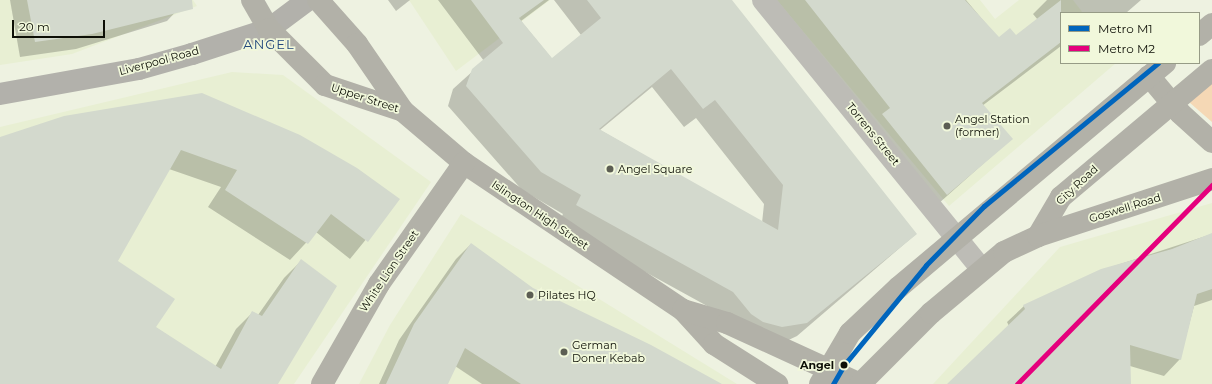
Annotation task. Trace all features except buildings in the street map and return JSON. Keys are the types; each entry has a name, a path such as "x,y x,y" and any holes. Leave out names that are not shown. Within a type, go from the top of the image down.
{"highway":[{"name":"Upper Street","path":"252,0 270,29 325,85 403,111"},
{"name":"Upper Street","path":"318,0 357,44 403,111"},
{"path":"1200,34 1212,24"},
{"path":"823,376 850,333 957,237 1157,69 1171,104 1212,142"},
{"name":"City Road","path":"1038,236 1061,197 1212,70"},
{"name":"Islington High Street","path":"403,111 464,163 682,310 714,344 777,384"},
{"name":"White Lion Street","path":"322,384 379,284 464,163"},
{"name":"Goswell Road","path":"1038,236 1212,179"},
{"path":"860,384 981,268 1004,252 1038,236"},
{"name":"Islington High Street","path":"682,310 727,323 823,376 860,384"}],"main road":[{"name":"Liverpool Road","path":"0,94 139,69 270,29 308,0"}],"street":[{"name":"Torrens Street","path":"763,0 981,268"}],"shaded area":[{"path":"0,0 193,0 197,6 72,54 0,65"},
{"path":"409,0 550,0 456,71"},
{"path":"777,0 980,0 995,19 1019,0 1073,0 1082,12 1060,12 1060,64 1115,64 949,206"},
{"path":"1212,71 1212,122 1182,96"},
{"path":"232,72 283,75 431,182 294,384 0,384 0,127"},
{"path":"1212,203 1212,384 933,384 1060,247"},
{"path":"461,214 737,384 359,384 390,325"}],"metro line":[{"name":"M1","path":"833,384 844,365 926,265 984,206 1157,64"},
{"name":"M2","path":"1017,384 1212,185"}],"place":[{"name":"Angel Station (former)","path":"947,126"},
{"name":"Angel Square","path":"610,169"},
{"name":"Pilates HQ","path":"530,295"},
{"name":"German Doner Kebab","path":"564,352"},
{"name":"Angel","path":"844,365"}],"district":[{"name":"ANGEL","path":"269,44"}]}
